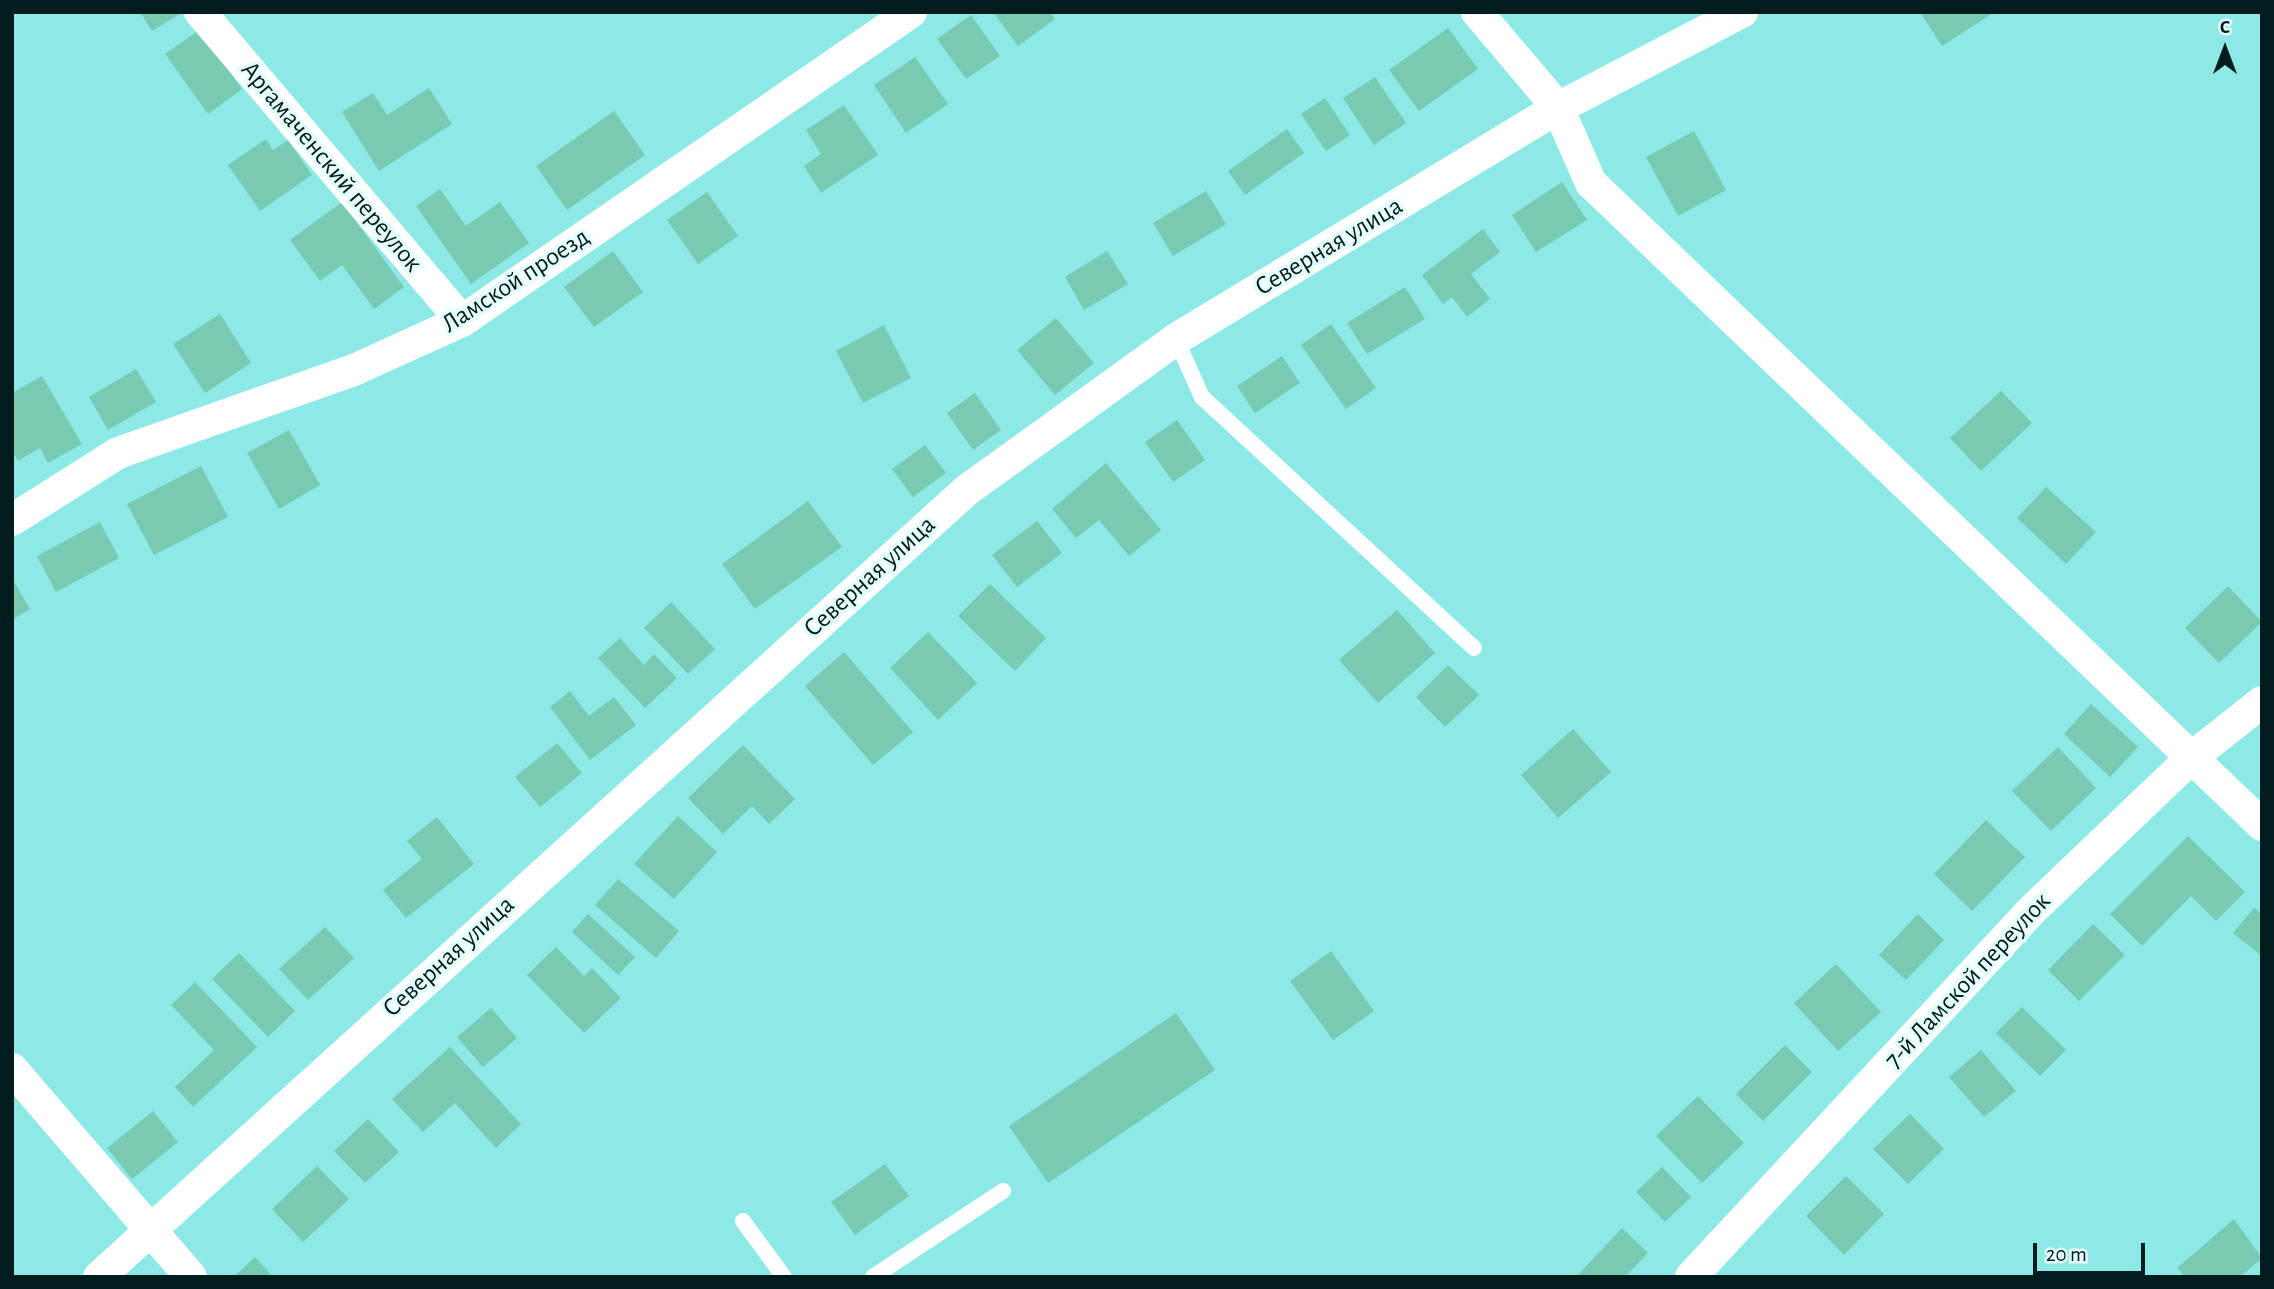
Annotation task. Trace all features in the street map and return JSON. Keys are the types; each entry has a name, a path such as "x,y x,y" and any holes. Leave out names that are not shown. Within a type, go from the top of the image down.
{"street":[{"name":"Аргамаченский переулок","path":"200,12 462,321"},
{"name":"Ламской проезд","path":"12,520 118,453 356,369 462,321 911,12"},
{"path":"1477,12 1558,108 1591,183 2262,825"},
{"name":"Северная улица","path":"99,1277 148,1228 967,490 1176,339 1558,108 1742,12"},
{"name":"7-й Ламской переулок","path":"1691,1277 2029,913 2191,758 2262,702"},
{"path":"12,1069 191,1277"}],"lane":[{"path":"1176,339 1202,397 1474,648"},
{"path":"873,1277 1003,1191"},
{"path":"743,1221 785,1277"}],"building":[{"path":"140,12 183,12 152,31"},
{"path":"993,12 1050,12 1055,19 1018,46"},
{"path":"1920,12 1988,12 1990,15 1942,46"},
{"path":"971,15 1000,56 966,79 937,39"},
{"path":"1448,28 1478,69 1419,111 1389,70"},
{"path":"199,30 242,89 208,114 165,54"},
{"path":"915,57 948,104 906,133 874,85"},
{"path":"1375,77 1406,123 1374,145 1343,98"},
{"path":"429,88 452,124 379,171 342,112 373,93 387,115"},
{"path":"1325,98 1350,135 1326,151 1301,114"},
{"path":"844,105 878,155 821,193 804,166 821,154 806,130"},
{"path":"614,111 645,155 567,210 536,166"},
{"path":"1287,129 1304,153 1245,195 1228,171"},
{"path":"1694,131 1726,190 1678,216 1646,157"},
{"path":"266,139 273,150 288,140 312,175 260,211 228,165"},
{"path":"1562,182 1587,220 1536,252 1512,215"},
{"path":"440,189 466,226 500,202 529,243 471,284 416,206"},
{"path":"1206,191 1226,224 1173,256 1153,223"},
{"path":"707,192 738,236 698,264 667,220"},
{"path":"342,202 404,287 374,309 342,265 320,281 290,240"},
{"path":"1483,229 1500,252 1471,274 1490,299 1467,317 1452,297 1443,304 1422,275"},
{"path":"613,251 643,292 594,327 564,287"},
{"path":"1107,251 1128,284 1084,310 1065,277"},
{"path":"1405,287 1425,319 1367,354 1347,323"},
{"path":"220,314 251,363 205,393 173,344"},
{"path":"1056,318 1094,363 1055,395 1017,350"},
{"path":"1331,324 1376,388 1346,409 1301,345"},
{"path":"884,325 911,378 863,403 836,351"},
{"path":"1282,356 1300,383 1255,413 1237,386"},
{"path":"136,369 156,402 108,430 89,397"},
{"path":"42,376 82,444 48,463 40,448 18,461 12,450 12,393"},
{"path":"2001,391 2032,423 1981,471 1950,438"},
{"path":"975,393 1001,430 973,450 947,413"},
{"path":"1177,420 1205,460 1173,482 1145,442"},
{"path":"289,430 320,485 279,509 247,453"},
{"path":"925,445 946,473 913,497 892,469"},
{"path":"1106,463 1161,530 1129,556 1099,520 1076,538 1052,509"},
{"path":"201,466 228,517 154,555 127,504"},
{"path":"2046,487 2096,532 2066,564 2017,518"},
{"path":"808,501 842,547 755,609 722,564"},
{"path":"1037,521 1062,553 1017,587 992,555"},
{"path":"100,522 119,558 56,592 37,556"},
{"path":"12,578 30,609 12,620"},
{"path":"990,584 1046,638 1015,671 958,616"},
{"path":"2228,586 2262,622 2219,663 2185,628"},
{"path":"671,602 715,649 688,674 644,628"},
{"path":"1397,610 1435,653 1378,703 1339,660"},
{"path":"928,632 977,683 938,720 890,668"},
{"path":"620,638 644,665 654,654 677,678 645,708 598,658"},
{"path":"844,652 913,732 873,765 805,686"},
{"path":"1448,665 1479,695 1445,727 1416,697"},
{"path":"570,691 589,716 614,697 636,725 590,760 550,707"},
{"path":"2091,704 2138,747 2110,777 2064,734"},
{"path":"1573,729 1611,772 1558,818 1521,775"},
{"path":"557,743 582,773 540,807 515,777"},
{"path":"743,745 795,799 769,824 752,806 723,834 688,798"},
{"path":"2058,747 2096,788 2051,831 2012,791"},
{"path":"678,816 717,852 674,899 634,864"},
{"path":"437,817 474,864 406,918 383,890 422,859 407,841"},
{"path":"1986,820 2025,857 1972,911 1934,874"},
{"path":"2188,836 2245,892 2216,921 2191,896 2142,946 2110,914"},
{"path":"618,879 679,931 656,958 595,905"},
{"path":"2254,908 2262,914 2262,956 2233,933"},
{"path":"588,914 635,957 618,975 572,932"},
{"path":"1918,914 1944,940 1906,980 1879,955"},
{"path":"2093,924 2125,955 2079,1001 2048,970"},
{"path":"325,927 354,958 308,1000 279,969"},
{"path":"556,947 584,976 592,968 621,998 584,1033 527,975"},
{"path":"1331,951 1374,1011 1333,1040 1290,981"},
{"path":"239,953 295,1011 268,1037 212,979"},
{"path":"1836,964 1881,1012 1838,1051 1794,1003"},
{"path":"195,982 257,1047 193,1107 175,1087 214,1050 171,1005"},
{"path":"2022,1007 2066,1050 2040,1076 1996,1033"},
{"path":"491,1008 517,1038 483,1067 457,1037"},
{"path":"1176,1013 1215,1070 1048,1183 1009,1126"},
{"path":"1785,1045 1812,1072 1763,1121 1736,1094"},
{"path":"450,1047 521,1124 496,1148 455,1103 423,1132 392,1099"},
{"path":"1981,1050 2016,1091 1984,1117 1949,1077"},
{"path":"1698,1096 1744,1143 1702,1183 1656,1136"},
{"path":"153,1111 178,1142 132,1179 107,1148"},
{"path":"1910,1114 1944,1149 1908,1184 1873,1149"},
{"path":"368,1119 399,1152 365,1183 334,1151"},
{"path":"885,1164 909,1196 855,1235 831,1202"},
{"path":"317,1166 349,1199 303,1242 272,1209"},
{"path":"1662,1167 1691,1197 1665,1222 1636,1192"},
{"path":"1846,1176 1884,1214 1844,1255 1806,1216"},
{"path":"2234,1219 2262,1258 2240,1277 2185,1277 2177,1268"},
{"path":"1622,1228 1648,1253 1625,1277 1576,1277"},
{"path":"255,1257 273,1277 234,1277"}]}
